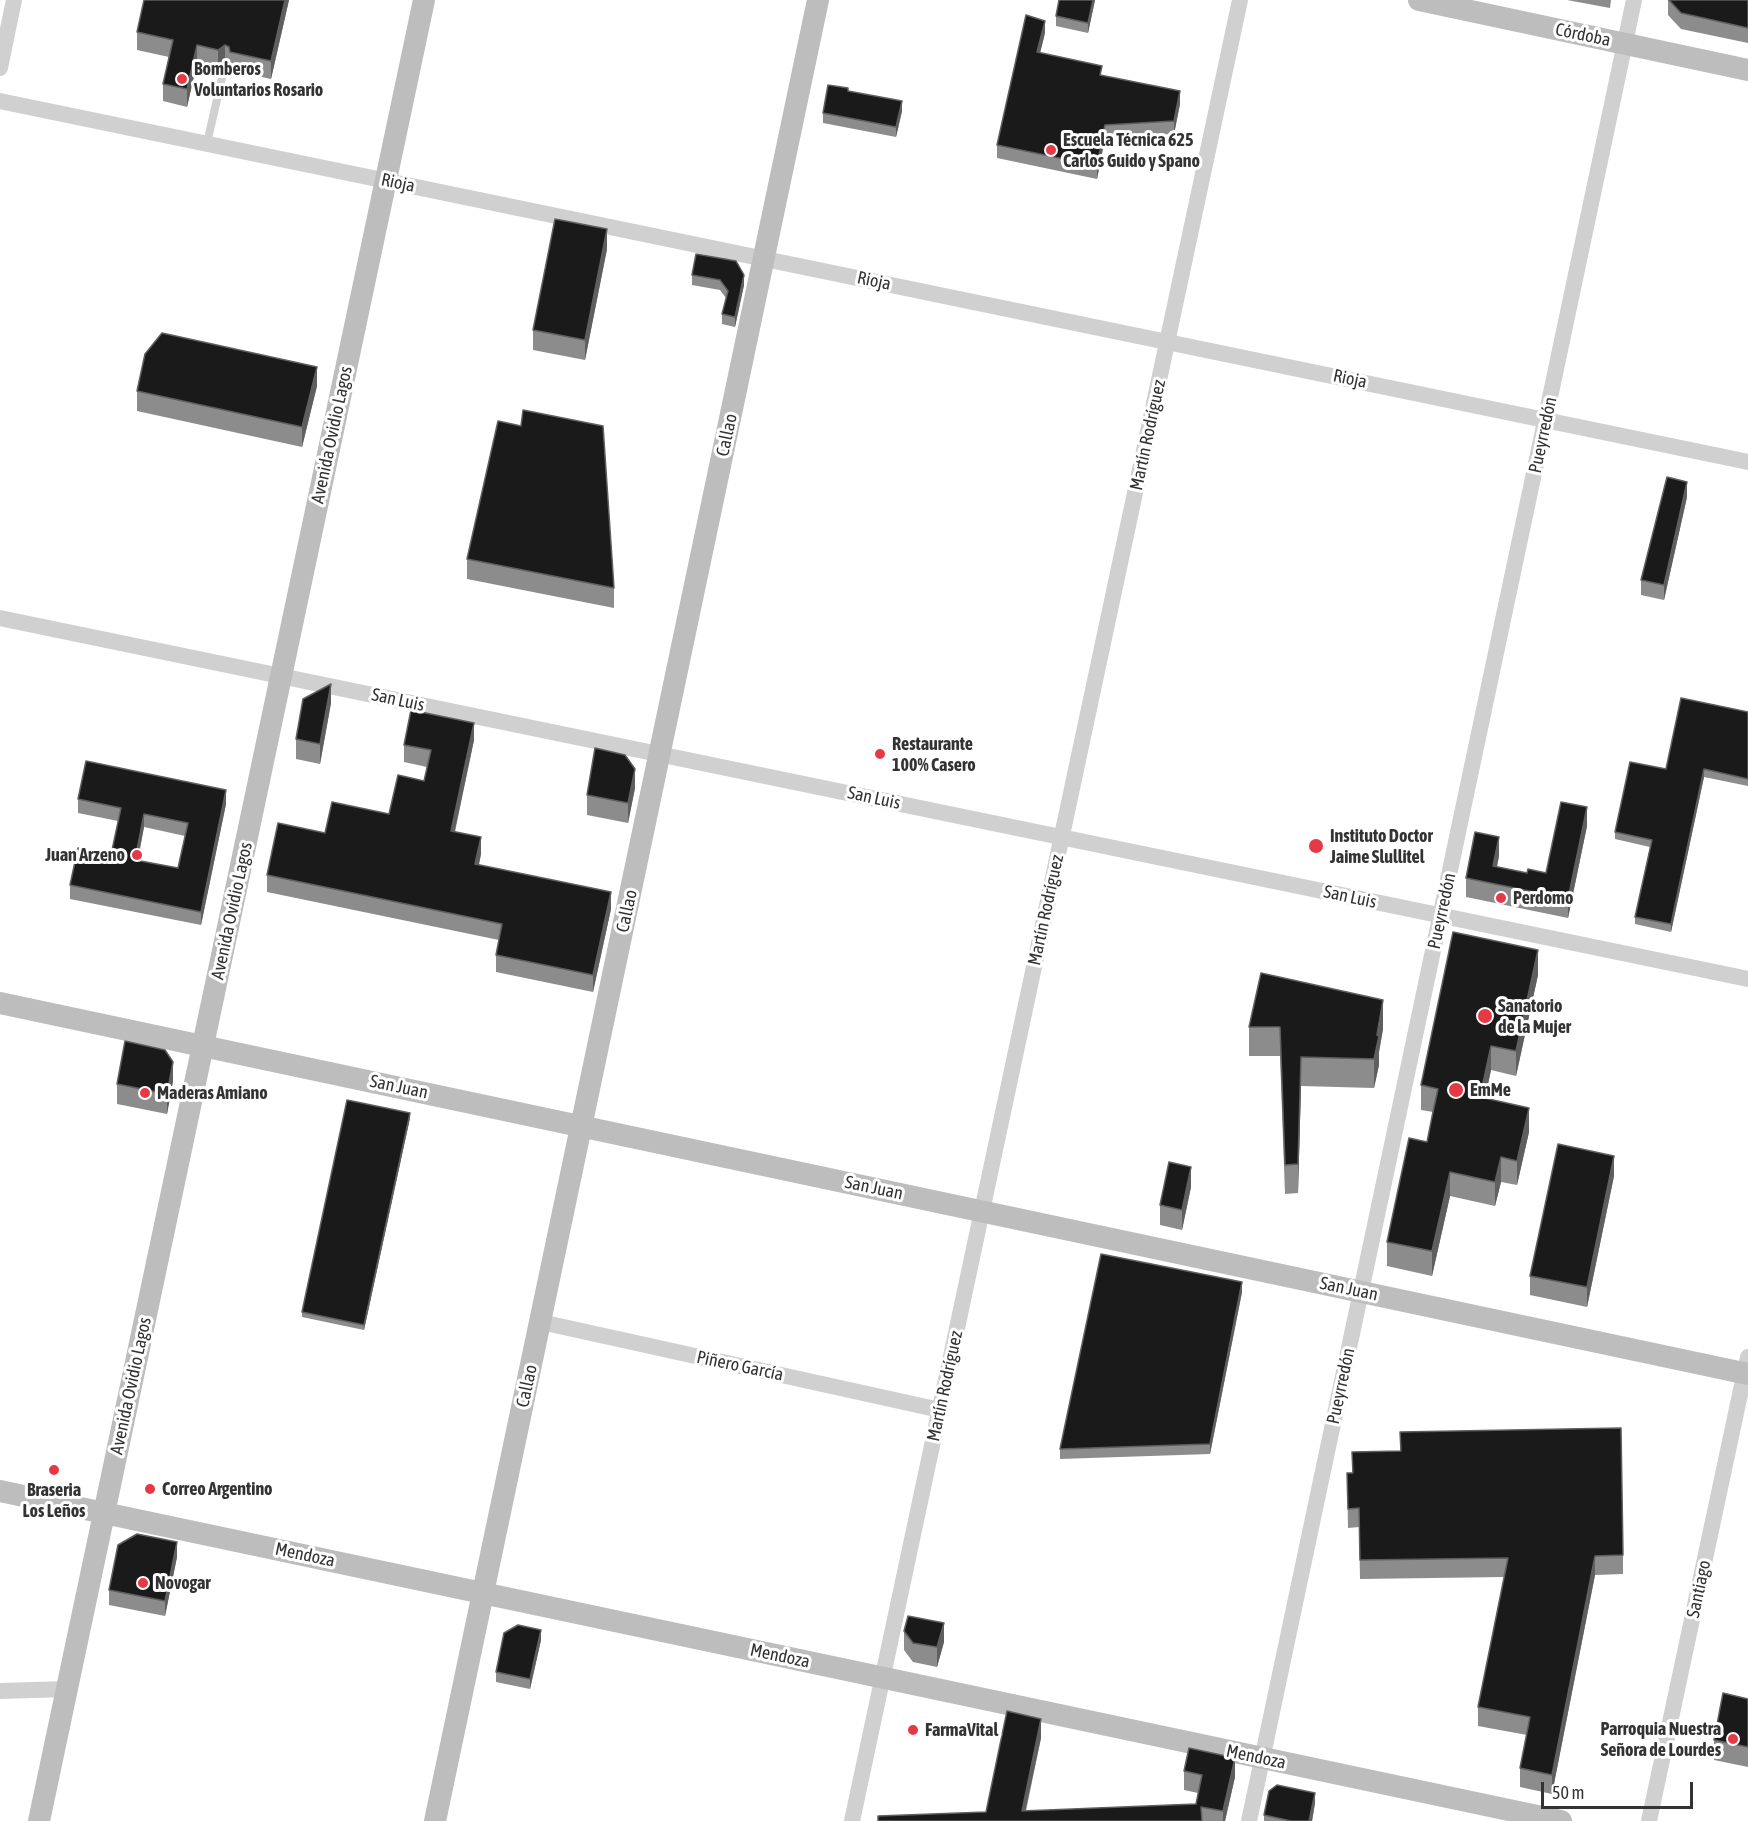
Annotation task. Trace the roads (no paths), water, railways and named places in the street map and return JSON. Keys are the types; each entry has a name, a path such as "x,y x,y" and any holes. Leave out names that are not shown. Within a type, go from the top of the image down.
{"main road":[{"name":"Avenida Ovidio Lagos","path":"39,1821 424,0"},
{"name":"Callao","path":"435,1821 818,0"},
{"name":"Córdoba","path":"1419,0 1748,70"},
{"name":"San Juan","path":"0,1003 1361,1292 1747,1368"},
{"name":"Mendoza","path":"0,1491 1561,1821"}],"street":[{"path":"0,68 14,0"},
{"name":"Martín Rodríguez","path":"852,1821 1240,0"},
{"name":"Pueyrredón","path":"1249,1821 1634,0"},
{"name":"Rioja","path":"0,100 1748,462"},
{"name":"San Luis","path":"0,618 1748,979"},
{"name":"Piñero García","path":"541,1322 940,1410"},
{"name":"Santiago","path":"1649,1821 1747,1368"},
{"path":"0,1691 67,1689"}],"lane":[{"path":"207,143 224,69"}],"place":[{"name":"Bomberos Voluntarios Rosario","path":"182,79"},
{"name":"Escuela Técnica 625 Carlos Guido y Spano","path":"1051,150"},
{"name":"Restaurante 100% Casero","path":"880,754"},
{"name":"Instituto Doctor Jaime Slullitel","path":"1316,846"},
{"name":"Juan Arzeno","path":"137,855"},
{"name":"Perdomo","path":"1501,898"},
{"name":"Sanatorio de la Mujer","path":"1485,1016"},
{"name":"EmMe","path":"1456,1090"},
{"name":"Maderas Amiano","path":"145,1093"},
{"name":"Braseria Los Leños","path":"54,1470"},
{"name":"Correo Argentino","path":"150,1489"},
{"name":"Novogar","path":"143,1583"},
{"name":"FarmaVital","path":"913,1730"},
{"name":"Parroquia Nuestra Señora de Lourdes","path":"1733,1739"}]}
